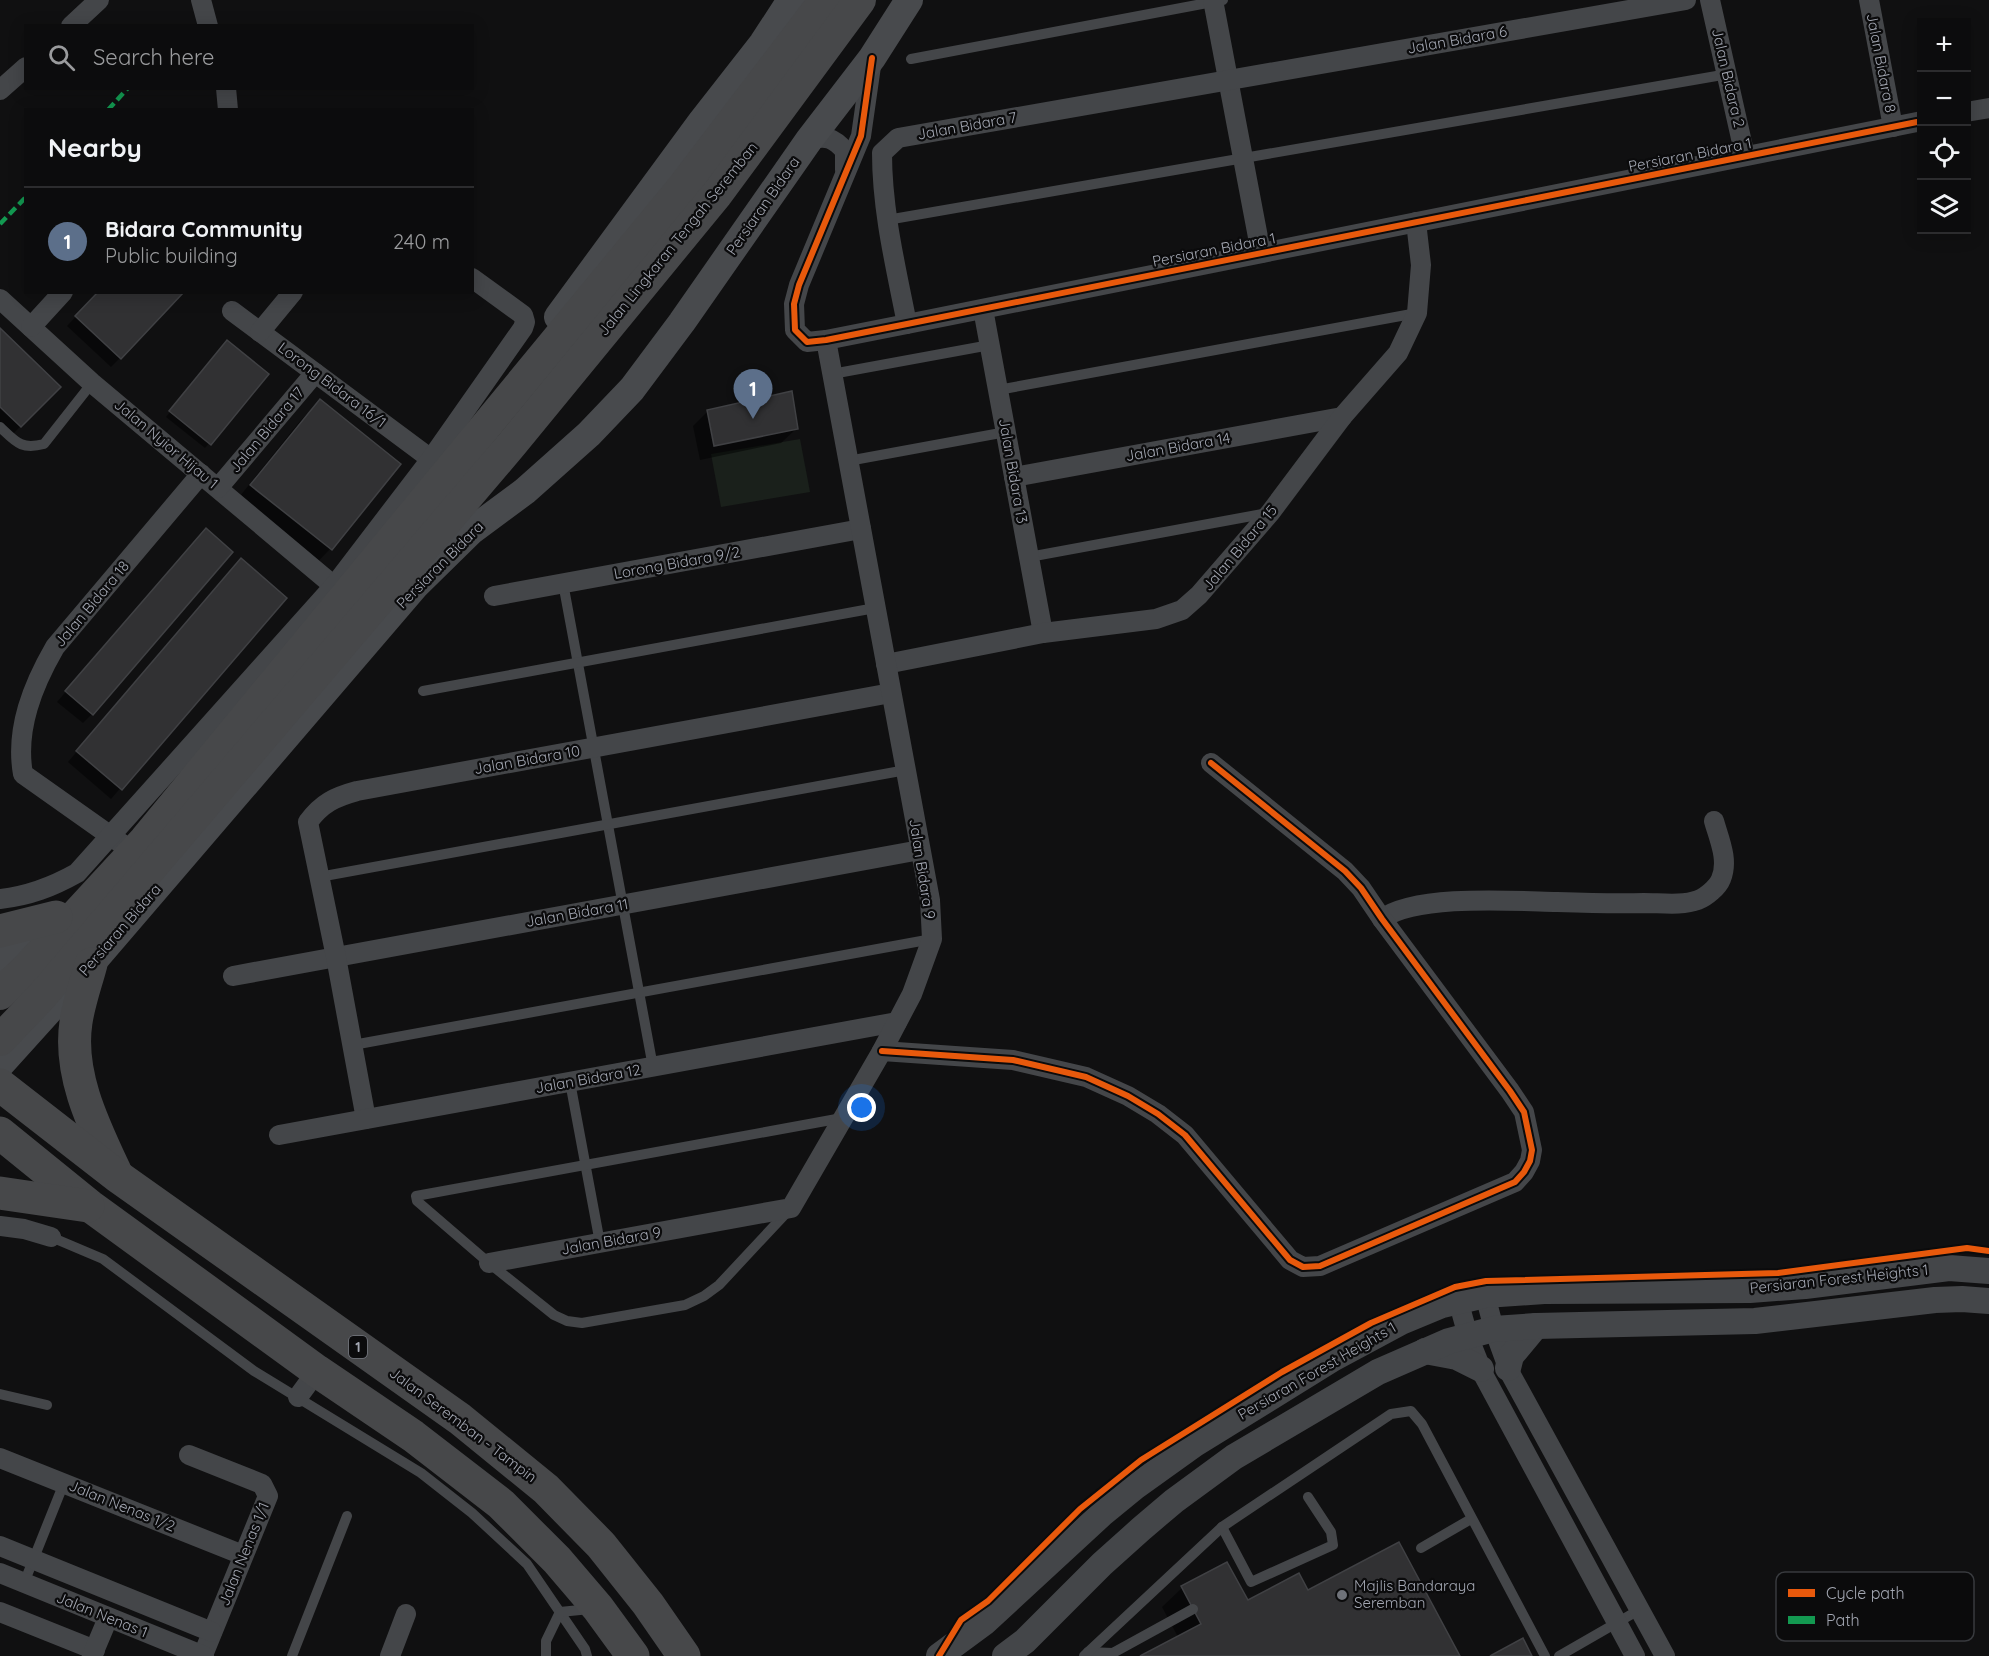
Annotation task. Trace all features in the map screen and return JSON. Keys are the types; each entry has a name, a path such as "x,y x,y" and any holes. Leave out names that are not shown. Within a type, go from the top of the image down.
{"highway":[{"path":"0,932 56,917"},
{"path":"92,964 76,1022 74,1049 82,1088 95,1128 117,1176"},
{"name":"Jalan Seremban - Tampin","path":"0,1085 117,1176 460,1419 546,1489 601,1545 683,1653"},
{"path":"0,1133 90,1206 317,1371 413,1436 501,1504 557,1560 598,1608 633,1656"},
{"path":"0,1193 90,1206"}],"main road":[{"path":"0,965 56,917 117,841 347,579 545,335 702,121 763,43 791,0"},
{"name":"Jalan Lingkaran Tengah Seremban","path":"0,994 145,840 682,188 825,0"},
{"name":"Jalan Lingkaran Tengah Seremban","path":"512,444 717,194 860,0"},
{"name":"Persiaran Bidara","path":"0,1065 92,964 416,585 471,531 525,491 581,441 632,389 682,322 809,140 872,58 909,0"},
{"name":"Persiaran Bidara","path":"0,1040 42,996 512,444"},
{"path":"0,1023 24,1025 42,1019"}],"street":[{"path":"73,24 99,0"},
{"path":"201,0 207,24"},
{"name":"Jalan Bidara 6","path":"1228,80 1686,0"},
{"name":"Jalan Bidara 2","path":"1710,0 1745,156"},
{"name":"Jalan Bidara 8","path":"1869,0 1893,127"},
{"path":"1216,1 1228,80 1261,253"},
{"name":"Persiaran Bidara 1","path":"872,58 861,136 794,304 795,330 807,342 983,309 1917,122"},
{"path":"0,90 24,69"},
{"name":"Jalan Bidara 7","path":"907,324 882,182 882,153 898,138 1228,80"},
{"path":"226,90 228,108"},
{"path":"1971,111 1989,108"},
{"path":"809,140 822,136 836,140 846,151 846,172"},
{"name":"Jalan Bidara 15","path":"886,664 1043,633 1156,620 1182,610 1199,595 1270,513 1342,417 1398,353 1417,313 1421,265 1416,222"},
{"path":"0,899 20,897 49,888 77,873 117,841 334,586 431,459 523,328 525,322 523,315 474,279"},
{"path":"31,327 61,294"},
{"path":"260,332 291,294"},
{"name":"Jalan Nyior Hijau 1","path":"0,299 92,383 334,586"},
{"name":"Jalan Bidara 13","path":"983,309 1043,633"},
{"name":"Lorong Bidara 16/1","path":"232,311 431,459"},
{"name":"Jalan Bidara 9","path":"489,1263 791,1208 882,1051 912,994 932,939 930,900 826,340"},
{"name":"Jalan Bidara 17","path":"218,488 315,373"},
{"name":"Jalan Bidara 14","path":"1014,477 1342,417"},
{"name":"Jalan Bidara 18","path":"117,841 23,774 21,741 26,714 40,674 55,647 201,474"},
{"name":"Lorong Bidara 9/2","path":"494,596 861,529"},
{"name":"Jalan Bidara 10","path":"366,1119 308,822 319,807 336,796 357,791 891,693"},
{"path":"882,1051 1013,1060 1086,1077 1128,1096 1158,1114 1185,1136 1290,1260 1303,1267 1320,1266 1515,1182 1530,1161 1532,1150 1524,1112 1361,888 1345,871 1211,763"},
{"path":"1382,919 1399,910 1431,903 1503,901 1683,903 1698,900 1709,893 1721,880 1724,864 1714,821"},
{"name":"Jalan Bidara 11","path":"233,976 920,850"},
{"name":"Jalan Bidara 12","path":"279,1136 897,1022"},
{"path":"0,1226 24,1229 51,1237"},
{"name":"Persiaran Forest Heights 1","path":"939,1656 985,1622 1110,1507 1195,1444 1334,1358 1401,1323 1458,1300 1485,1295 1544,1291 1750,1290 1805,1286 1949,1268 1989,1271"},
{"path":"1485,1295 1508,1368 1665,1656"},
{"path":"1458,1300 1468,1336 1481,1369 1635,1656"},
{"name":"Persiaran Forest Heights 1","path":"1005,1656 1025,1641 1102,1564 1183,1494 1234,1457 1378,1372 1425,1351 1494,1329 1755,1321 1935,1300 1989,1301"},
{"path":"1508,1368 1511,1356 1536,1326"},
{"path":"1425,1351 1457,1356 1481,1369"},
{"path":"298,1397 317,1371"},
{"name":"Jalan Nenas 1/1","path":"189,1455 262,1484 268,1496 204,1656"},
{"name":"Jalan Nenas 1/2","path":"0,1458 243,1555"},
{"path":"0,1546 213,1632"},
{"name":"Jalan Nenas 1","path":"0,1573 204,1656"},
{"path":"0,1612 94,1653 108,1618"},
{"path":"390,1656 406,1614"}],"lane":[{"path":"911,59 1216,1"},
{"path":"887,220 1728,74"},
{"path":"998,390 1417,313"},
{"path":"832,374 990,345"},
{"path":"0,427 18,444 31,447 44,444 92,383"},
{"path":"848,461 1006,432"},
{"path":"1029,557 1270,513"},
{"path":"563,584 653,1067"},
{"path":"423,691 875,608"},
{"path":"319,878 906,770"},
{"path":"352,1045 932,939"},
{"path":"570,1082 600,1243"},
{"path":"791,1208 719,1285 704,1296 685,1305 582,1323 567,1321 554,1315 417,1201 416,1196 842,1118"},
{"path":"51,1237 103,1259 254,1371 421,1473 472,1513 527,1564 587,1656"},
{"path":"0,1394 47,1405"},
{"path":"1086,1654 1222,1527 1391,1414 1411,1412 1422,1424 1545,1656"},
{"path":"24,1583 64,1483"},
{"path":"1240,1585 1333,1545 1330,1532 1308,1497"},
{"path":"292,1656 347,1516"},
{"path":"1421,1548 1471,1519"},
{"path":"1222,1527 1251,1582"},
{"path":"560,1612 598,1608"},
{"path":"1086,1654 1113,1653 1193,1609"},
{"path":"1559,1656 1639,1610"},
{"path":"546,1656 546,1641 560,1612"}],"shaded area":[{"path":"800,439 810,492 721,507 711,454"}],"building":[{"path":"96,294 182,294 121,359 75,316"},
{"path":"0,328 61,387 21,427 0,407"},
{"path":"227,340 269,374 211,445 169,411"},
{"path":"792,391 798,429 714,446 707,410"},
{"path":"320,399 401,464 332,550 250,485"},
{"path":"206,528 233,552 93,715 65,691"},
{"path":"241,558 287,598 122,790 76,751"},
{"name":"Majlis Bandaraya Seremban","path":"1399,1542 1460,1656 1140,1656 1201,1624 1181,1586 1227,1562 1248,1600 1299,1573 1308,1590"},
{"path":"1523,1638 1532,1656 1490,1656"}],"marked path":[{"path":"110,108 126,90"},
{"path":"0,224 24,199"}],"cycle path":[{"path":"872,58 861,136 799,285 794,304 795,330 807,342 1917,122"},
{"path":"882,1051 1013,1060 1086,1077 1128,1096 1158,1114 1185,1135 1290,1260 1303,1267 1320,1266 1515,1182 1530,1161 1532,1150 1524,1112 1510,1091 1361,888 1345,871 1211,763"},
{"path":"939,1656 961,1620 988,1601 1080,1509 1141,1460 1282,1372 1371,1323 1455,1287 1486,1281 1778,1273 1967,1248 1989,1251"}],"place":[{"name":"Bidara Community","path":"753,419"},
{"name":"Majlis Bandaraya Seremban","path":"1342,1595"}]}
